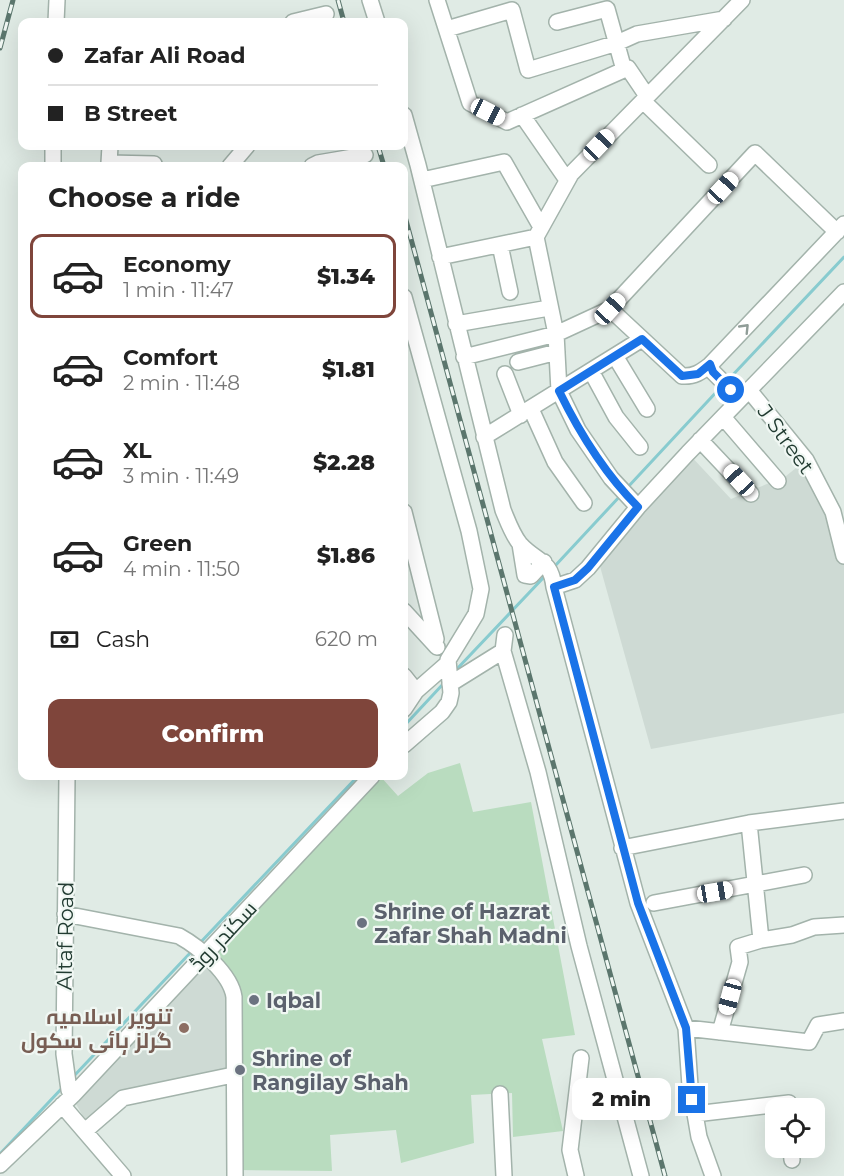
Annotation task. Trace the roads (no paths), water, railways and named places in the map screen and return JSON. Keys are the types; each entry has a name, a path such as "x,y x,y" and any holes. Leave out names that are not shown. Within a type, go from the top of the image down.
{"street":[{"path":"56,18 57,0"},
{"path":"370,0 375,18"},
{"path":"437,0 470,103 507,122 628,68 645,99 709,165"},
{"path":"440,257 500,245 538,232 570,174 742,0"},
{"path":"557,22 607,9 624,70"},
{"path":"447,29 512,10 528,70 616,43 637,34 724,19"},
{"path":"306,18 326,12"},
{"path":"522,115 567,180"},
{"path":"408,129 503,510 520,544 549,572 575,580 588,568 633,501 700,440 723,417 740,393 844,292"},
{"path":"233,162 244,150"},
{"path":"464,357 556,334 610,309 755,153 840,228 711,368 698,374 682,376 610,309"},
{"path":"325,162 366,156"},
{"path":"422,180 504,162 538,232 549,308 556,334 559,391 578,430 611,478 633,501"},
{"path":"500,245 510,291"},
{"path":"456,324 549,308"},
{"path":"408,311 469,531 481,589 476,615 449,670 449,702 442,712 408,742"},
{"path":"484,437 642,339"},
{"path":"518,362 557,352"},
{"path":"615,356 647,409"},
{"name":"J Street","path":"711,368 740,393 806,460 833,512 843,548"},
{"path":"591,371 616,417 640,447"},
{"path":"505,374 555,462 584,503"},
{"path":"723,417 778,481"},
{"path":"700,440 752,494"},
{"path":"408,528 436,639 434,644"},
{"path":"520,544 525,575 549,572"},
{"path":"549,572 638,903 686,1028 690,1086 699,1137 713,1176"},
{"path":"408,615 434,644 449,670"},
{"path":"408,703 416,691 449,670 504,643 538,772 579,946 641,1176"},
{"path":"408,681 416,691"},
{"name":"Altaf Road","path":"67,780 64,1054 68,1096"},
{"name":"سکندر روڈ","path":"0,1165 205,955 368,780"},
{"path":"622,848 749,823 844,811"},
{"path":"749,823 761,940"},
{"path":"654,903 804,875"},
{"path":"66,914 179,936 205,955 232,986 234,997 235,1176"},
{"path":"720,1032 740,962 738,947 814,927 844,925"},
{"path":"686,1028 809,1042 818,1025 844,1021"},
{"path":"576,1176 570,1150 581,1058"},
{"path":"85,1131 123,1098 233,1075"},
{"path":"500,1094 504,1176"},
{"path":"68,1096 85,1131 123,1176"},
{"path":"695,1114 765,1106"}],"waterway":[{"path":"728,380 844,257"},
{"path":"627,488 721,387"},
{"path":"554,567 621,495"},
{"path":"455,671 545,576"},
{"path":"408,722 444,683"},
{"path":"199,944 354,780"},
{"path":"73,1077 192,951"},
{"path":"0,1154 64,1086"}],"railway":[{"path":"0,48 13,0"},
{"path":"338,0 343,18"},
{"path":"379,150 383,162"},
{"path":"408,228 665,1176"}],"place":[{"name":"Shrine of Hazrat Zafar Shah Madni","path":"362,923"},
{"name":"Iqbal","path":"254,1000"},
{"name":"تنویر اسلامیہ گرلز ہائی سکول","path":"184,1028"},
{"name":"Shrine of Rangilay Shah","path":"240,1070"}]}
